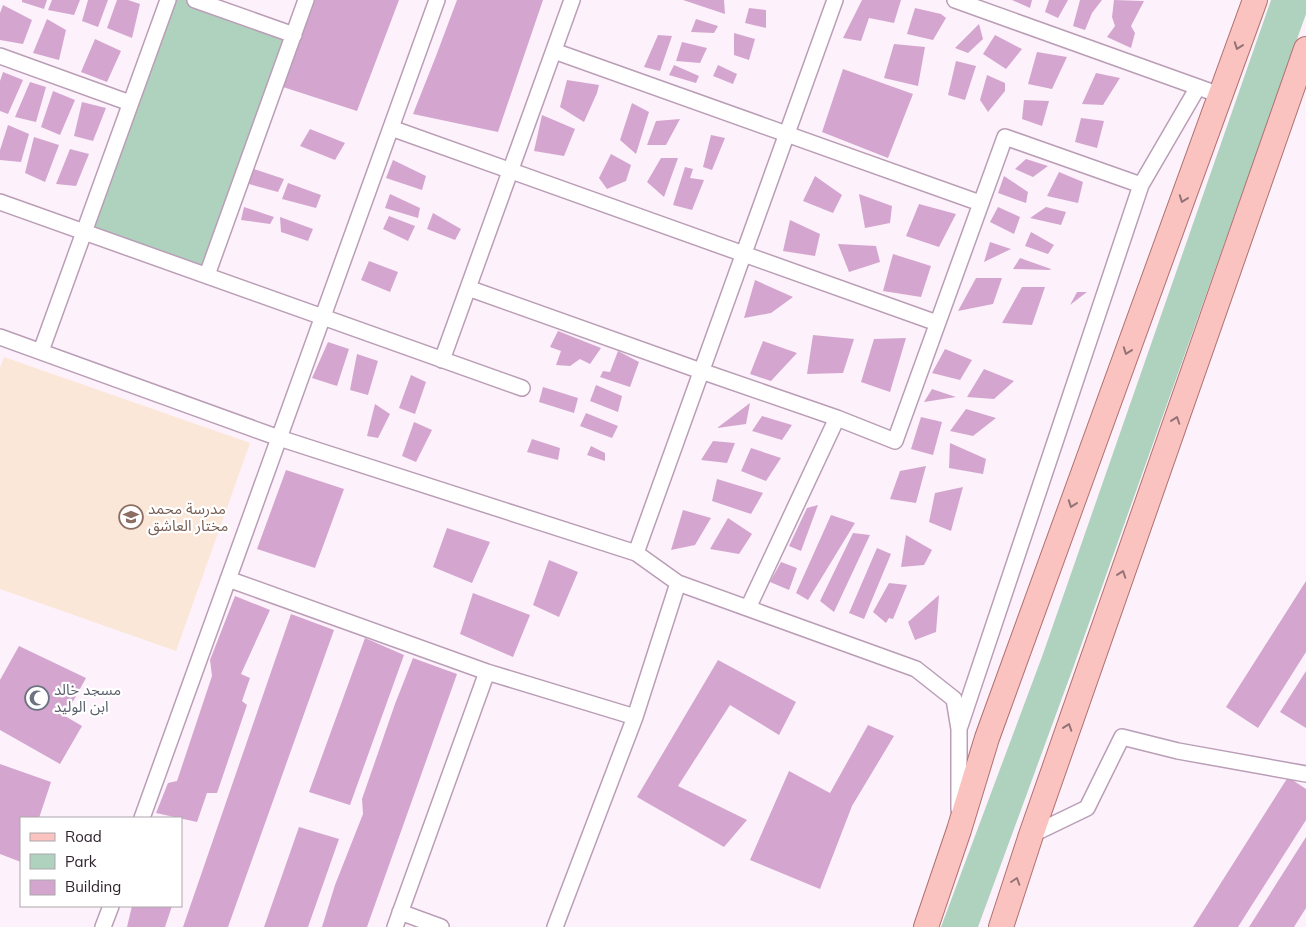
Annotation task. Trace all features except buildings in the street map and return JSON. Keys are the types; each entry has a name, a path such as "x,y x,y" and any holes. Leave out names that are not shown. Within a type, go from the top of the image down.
{"main road":[{"path":"926,927 959,830 987,738 1255,0"},
{"path":"1001,927 1031,835 1306,49"}],"street":[{"path":"41,352 168,0"},
{"path":"195,0 294,35"},
{"path":"207,275 306,0"},
{"path":"142,817 437,0"},
{"path":"442,360 572,0"},
{"path":"636,553 835,0"},
{"path":"955,0 1220,95"},
{"path":"554,51 980,203"},
{"path":"0,56 130,103"},
{"path":"959,729 1141,185 1198,87"},
{"path":"391,128 937,323"},
{"path":"468,288 895,440 1005,137 1141,185"},
{"path":"0,202 522,388"},
{"path":"0,337 279,438 636,553 678,582 916,669 954,699 959,729 959,830"},
{"path":"748,608 837,418"},
{"path":"228,579 487,672 635,717"},
{"path":"555,927 635,717 678,582"},
{"path":"395,927 487,672"},
{"path":"1031,835 1087,808 1122,737 1178,751 1306,774"},
{"path":"103,927 110,907"},
{"path":"400,912 441,927"}],"shaded area":[{"path":"4,357 250,443 176,651 0,589 0,368"}],"green space":[{"path":"168,0 195,0 294,35 207,275 84,231"},
{"path":"1271,0 1306,0 1306,14 1073,668 978,927 941,927 1043,654"}],"place":[{"name":"مدرسة محمد مختار العاشق","path":"131,517"},
{"name":"مسجد خالد ابن الوليد","path":"37,698"}]}
